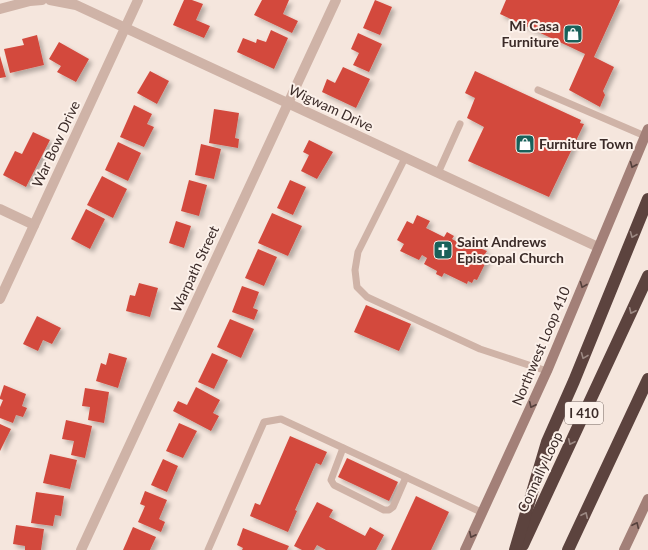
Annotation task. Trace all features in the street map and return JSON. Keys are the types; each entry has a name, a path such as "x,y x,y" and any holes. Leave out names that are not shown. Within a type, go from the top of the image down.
{"highway":[{"path":"515,550 547,442 648,199"},
{"name":"Connally Loop","path":"520,550 648,276"},
{"path":"568,550 648,379"}],"main road":[{"name":"Northwest Loop 410","path":"465,550 547,371 646,133"},
{"path":"624,550 648,499"}],"street":[{"path":"0,9 30,0 42,0"},
{"name":"Wigwam Drive","path":"50,0 76,5 598,247"},
{"name":"War Bow Drive","path":"0,299 138,0"},
{"name":"Warpath Street","path":"81,550 336,0"},
{"path":"0,209 34,225"}],"lane":[{"path":"538,90 646,133"},
{"path":"438,173 460,124"},
{"path":"405,158 358,252 355,270 357,287 367,297 480,349 547,371"},
{"path":"208,550 264,422 281,419 483,513"},
{"path":"343,448 331,480 334,485 384,510 389,510 393,507 406,477"}],"building":[{"path":"184,0 192,0 203,4 196,20 210,26 204,38 173,25"},
{"path":"262,0 289,0 283,14 298,21 292,33 254,15"},
{"path":"375,0 392,7 380,35 363,28"},
{"name":"Mi Casa Furniture","path":"506,0 620,0 594,57 614,67 603,91 605,95 600,107 569,90 585,54 500,14"},
{"path":"271,30 288,38 274,69 237,52 243,38 256,43 257,39 266,42"},
{"path":"358,33 382,44 369,72 353,65 359,53 351,49"},
{"path":"37,35 44,65 10,73 4,49 24,45 22,39"},
{"path":"59,42 89,59 76,82 57,72 61,66 49,59"},
{"path":"0,56 6,77 0,78"},
{"path":"343,67 370,79 356,108 322,92 327,79 335,83"},
{"path":"150,71 169,81 157,104 137,93"},
{"name":"Furniture Town","path":"475,71 581,120 580,123 584,124 549,197 468,161 484,127 467,118 475,98 465,93"},
{"path":"134,105 152,114 147,124 154,127 144,147 120,137"},
{"path":"214,109 239,113 235,138 239,139 238,148 209,143"},
{"path":"33,132 50,140 26,187 3,175 15,151 22,154"},
{"path":"309,140 333,152 317,179 301,171 309,155 303,152"},
{"path":"118,142 141,153 128,181 105,170"},
{"path":"201,144 221,149 214,179 195,175"},
{"path":"102,176 127,189 113,218 87,205"},
{"path":"189,180 207,185 199,216 181,211"},
{"path":"290,180 306,187 293,215 277,208"},
{"path":"86,209 105,219 90,249 71,239"},
{"path":"272,213 302,226 288,256 258,243"},
{"name":"Saint Andrews Episcopal Church","path":"417,215 430,221 426,228 444,237 447,232 454,236 452,239 461,244 463,240 472,245 474,241 484,246 482,249 487,251 485,254 489,256 477,280 474,279 472,283 468,281 467,284 444,273 442,277 436,274 437,271 424,264 427,258 422,255 419,260 400,251 404,244 397,240 407,221 413,224"},
{"path":"176,221 191,226 184,248 169,243"},
{"path":"258,249 277,257 264,286 245,278"},
{"path":"139,283 158,288 150,317 126,311 130,295 135,296"},
{"path":"242,286 259,292 253,308 258,310 254,320 232,312"},
{"path":"366,305 411,324 399,351 354,332"},
{"path":"37,316 61,328 52,344 43,340 38,351 23,344"},
{"path":"230,319 254,329 241,358 217,347"},
{"path":"109,353 127,358 118,388 96,381 101,363 106,365"},
{"path":"212,353 228,360 214,389 198,382"},
{"path":"4,385 26,394 22,406 27,408 23,417 16,415 13,423 0,418 0,407 3,400 0,399 0,397"},
{"path":"196,387 220,400 213,413 219,416 211,431 173,411 178,401 187,405"},
{"path":"85,388 109,392 104,423 88,420 90,407 82,406"},
{"path":"66,420 92,426 85,458 71,455 74,441 62,439"},
{"path":"179,423 197,431 183,458 166,451"},
{"path":"0,424 11,429 0,451"},
{"path":"290,436 327,452 321,465 316,463 295,510 297,511 288,532 250,516 255,503 260,505"},
{"path":"50,454 77,460 70,489 43,483"},
{"path":"347,458 398,482 389,501 338,477"},
{"path":"163,459 178,466 167,492 151,485"},
{"path":"145,491 167,500 159,519 165,522 161,532 138,522 145,506 140,504"},
{"path":"36,492 64,496 61,516 55,515 53,526 31,523"},
{"path":"416,496 449,512 431,550 391,550"},
{"path":"317,502 333,510 329,517 365,536 370,527 384,535 376,550 326,550 317,545 314,550 302,550 294,546"},
{"path":"16,525 44,529 41,550 25,550 25,546 13,544"},
{"path":"133,527 156,537 150,550 123,550"},
{"path":"243,528 289,546 287,550 242,550 243,548 237,545"}],"place":[{"name":"Mi Casa Furniture","path":"573,34"},
{"name":"Furniture Town","path":"525,144"},
{"name":"Saint Andrews Episcopal Church","path":"443,250"}]}
